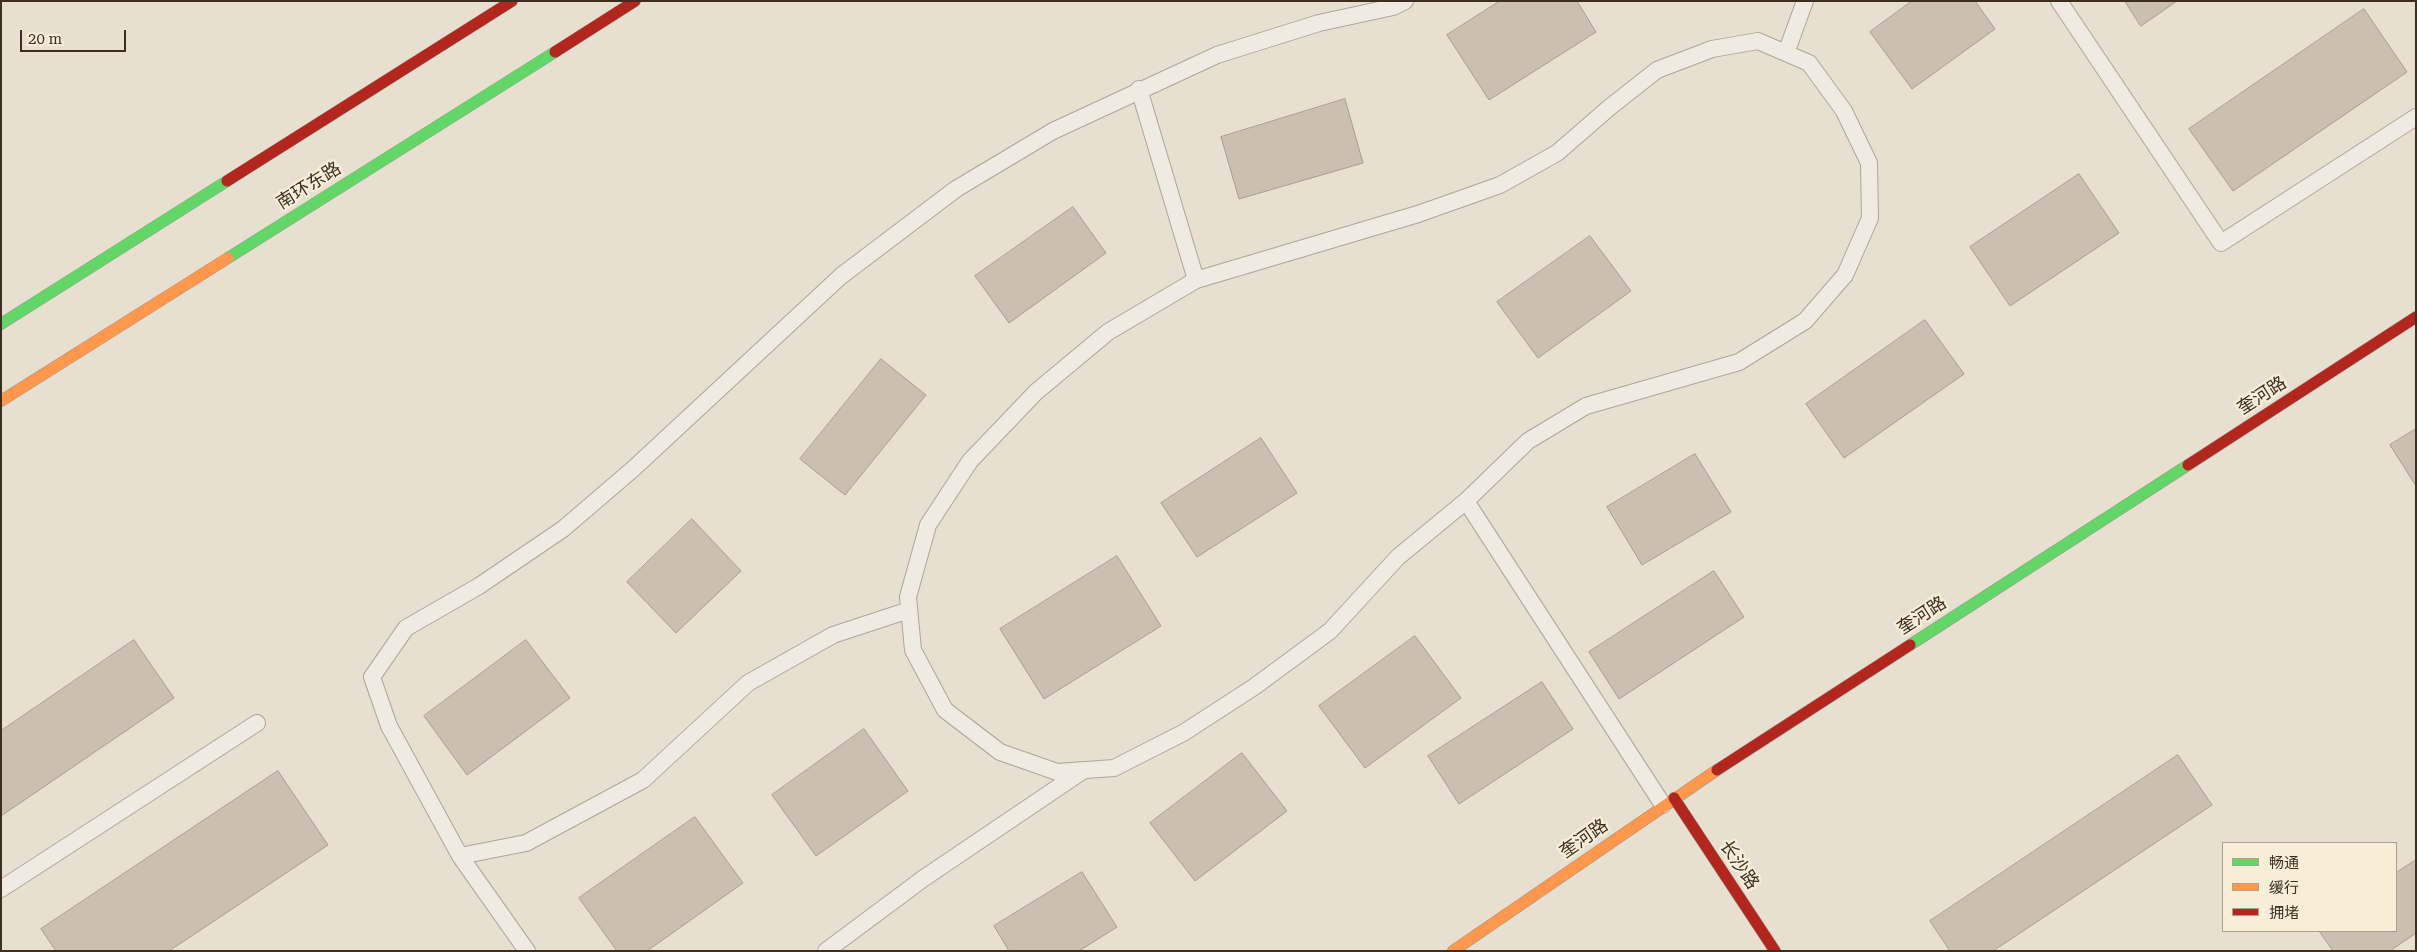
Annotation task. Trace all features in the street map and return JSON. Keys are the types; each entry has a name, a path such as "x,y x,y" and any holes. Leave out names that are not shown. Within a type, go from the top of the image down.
{"main road":[{"path":"1,324 512,1"},
{"name":"南环东路","path":"1,401 635,1"},
{"name":"奎河路","path":"1453,951 1669,802 2416,317"},
{"name":"长沙路","path":"1669,802 1775,951"}],"lane":[{"path":"527,951 460,856 389,726 372,677 406,628 480,586 563,529 633,469 841,276 956,189 1053,131 1139,89 1217,55 1319,23 1394,7 1405,1"},
{"path":"1786,53 1805,1"},
{"path":"2059,1 2221,243 2416,117"},
{"path":"1758,41 1786,53 1809,63 1844,111 1869,163 1870,218 1845,275 1805,322 1739,362 1586,406 1528,441 1466,501 1398,557 1330,631 1254,687 1183,733 1114,768 1057,772 1000,752 945,710 912,650 908,597 928,524 970,461 1036,392 1108,332 1196,280 1418,214 1500,185 1557,153 1610,107 1657,70 1712,49 1758,41"},
{"path":"1139,89 1196,280"},
{"path":"1466,501 1669,802"},
{"path":"460,856 526,844 643,780 748,683 833,635 909,610"},
{"path":"1,889 257,723"},
{"path":"826,951 924,878 1084,770"}],"building":[{"path":"1500,1 1577,1 1596,32 1489,100 1447,35"},
{"path":"1912,1 1975,1 1995,29 1912,89 1870,32"},
{"path":"2125,1 2177,1 2141,26"},
{"path":"2364,9 2407,72 2233,191 2189,129"},
{"path":"1345,99 1363,163 1239,199 1221,137"},
{"path":"2079,174 2119,233 2010,306 1970,247"},
{"path":"1073,207 1106,253 1009,323 975,276"},
{"path":"1590,236 1631,291 1538,358 1497,302"},
{"path":"1925,320 1964,374 1844,458 1806,404"},
{"path":"881,359 926,395 845,495 800,459"},
{"path":"2416,429 2416,486 2390,445"},
{"path":"1261,438 1297,493 1197,557 1161,503"},
{"path":"1695,454 1731,512 1642,565 1607,507"},
{"path":"692,519 741,571 676,633 627,582"},
{"path":"1117,556 1161,626 1044,699 1000,629"},
{"path":"1714,571 1744,617 1619,699 1589,652"},
{"path":"1415,636 1461,698 1365,768 1319,706"},
{"path":"134,640 174,698 1,816 1,731"},
{"path":"526,640 570,698 467,775 424,716"},
{"path":"1542,682 1573,729 1459,804 1428,756"},
{"path":"864,729 908,791 816,856 772,795"},
{"path":"1242,753 1287,811 1195,881 1150,823"},
{"path":"2178,755 2212,805 1993,951 1950,951 1930,921"},
{"path":"278,771 328,845 169,951 56,951 41,929"},
{"path":"695,817 743,883 647,951 617,951 579,898"},
{"path":"2416,860 2416,933 2390,951 2333,951 2320,932 2397,932 2397,872"},
{"path":"1082,872 1117,927 1079,951 1009,951 994,926"}],"traffic: fast":[{"path":"228,258 555,52"},
{"path":"1,324 227,181"},
{"path":"1910,645 2188,465"}],"traffic: slow":[{"path":"1,401 228,258"},
{"path":"1453,951 1717,770"}],"traffic: jam":[{"path":"227,181 512,1"},
{"path":"555,52 635,1"},
{"path":"2188,465 2416,317"},
{"path":"1717,770 1910,645"},
{"path":"1674,798 1775,951"}]}
